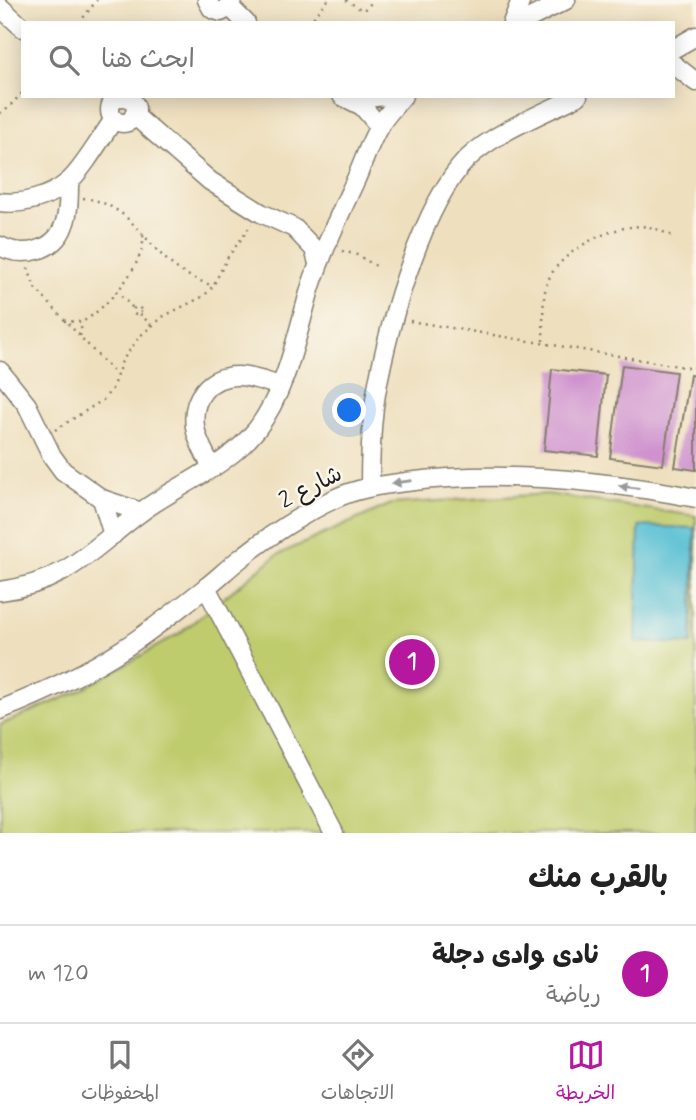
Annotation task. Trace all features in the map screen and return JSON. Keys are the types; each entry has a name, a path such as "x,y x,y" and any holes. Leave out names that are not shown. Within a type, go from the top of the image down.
{"street":[{"path":"513,21 521,0"},
{"path":"524,21 560,2"},
{"path":"0,7 21,26"},
{"path":"216,8 242,21"},
{"path":"675,48 696,36"},
{"path":"675,66 696,82"},
{"path":"346,98 372,115 379,126"},
{"path":"0,591 28,586 64,572 80,562 142,512 233,453 254,432 269,413 280,386 318,263 379,126 401,98"},
{"path":"370,487 374,408 393,318 421,237 441,196 465,161 485,144 574,98"},
{"path":"0,246 11,252 26,253 41,249 55,239 64,229 69,189 109,107 122,123 127,122 133,104 210,181 261,213 294,228 309,229 337,221"},
{"path":"0,202 29,201 48,193 69,189"},
{"path":"294,228 314,249 318,263"},
{"path":"0,370 27,405 52,456 63,471 102,499 142,512"},
{"path":"212,468 195,428 197,398 208,385 236,376 255,378 280,386"},
{"name":"شارع 2","path":"0,710 36,696 124,649 243,556 283,529 334,499 370,487 428,479 491,477 600,484 696,498"},
{"path":"102,499 113,535"},
{"path":"206,587 334,833"}],"path":[{"path":"81,21 97,0"},
{"path":"311,21 328,0"},
{"path":"346,0 362,10 373,0"},
{"path":"0,113 21,94"},
{"path":"69,189 110,205 142,231 179,271 213,286"},
{"path":"43,437 103,400 112,389 130,348 152,326 178,308 204,296 213,286 228,257 261,213"},
{"path":"543,341 547,284 555,266 573,249 616,230 647,227 675,237"},
{"path":"142,231 143,249"},
{"path":"327,243 345,253 357,255 376,267"},
{"path":"64,321 82,322 100,309 126,280 143,249 147,246 156,247"},
{"path":"26,253 35,288 116,375"},
{"path":"116,291 134,309 134,314 140,314 152,326"},
{"path":"393,318 543,341 696,369"},
{"path":"80,337 82,322"}],"green space":[{"path":"547,494 696,516 696,833 0,833 0,725 77,692 180,633 277,555 391,504"}],"water":[{"path":"639,526 695,528 692,644 636,642"}],"building":[{"path":"622,365 676,372 663,465 610,458"},
{"path":"552,369 606,375 598,456 544,450"},
{"path":"690,375 696,376 696,470 675,467"}],"place":[{"name":"نادى وادى دجلة","path":"412,662"}]}
